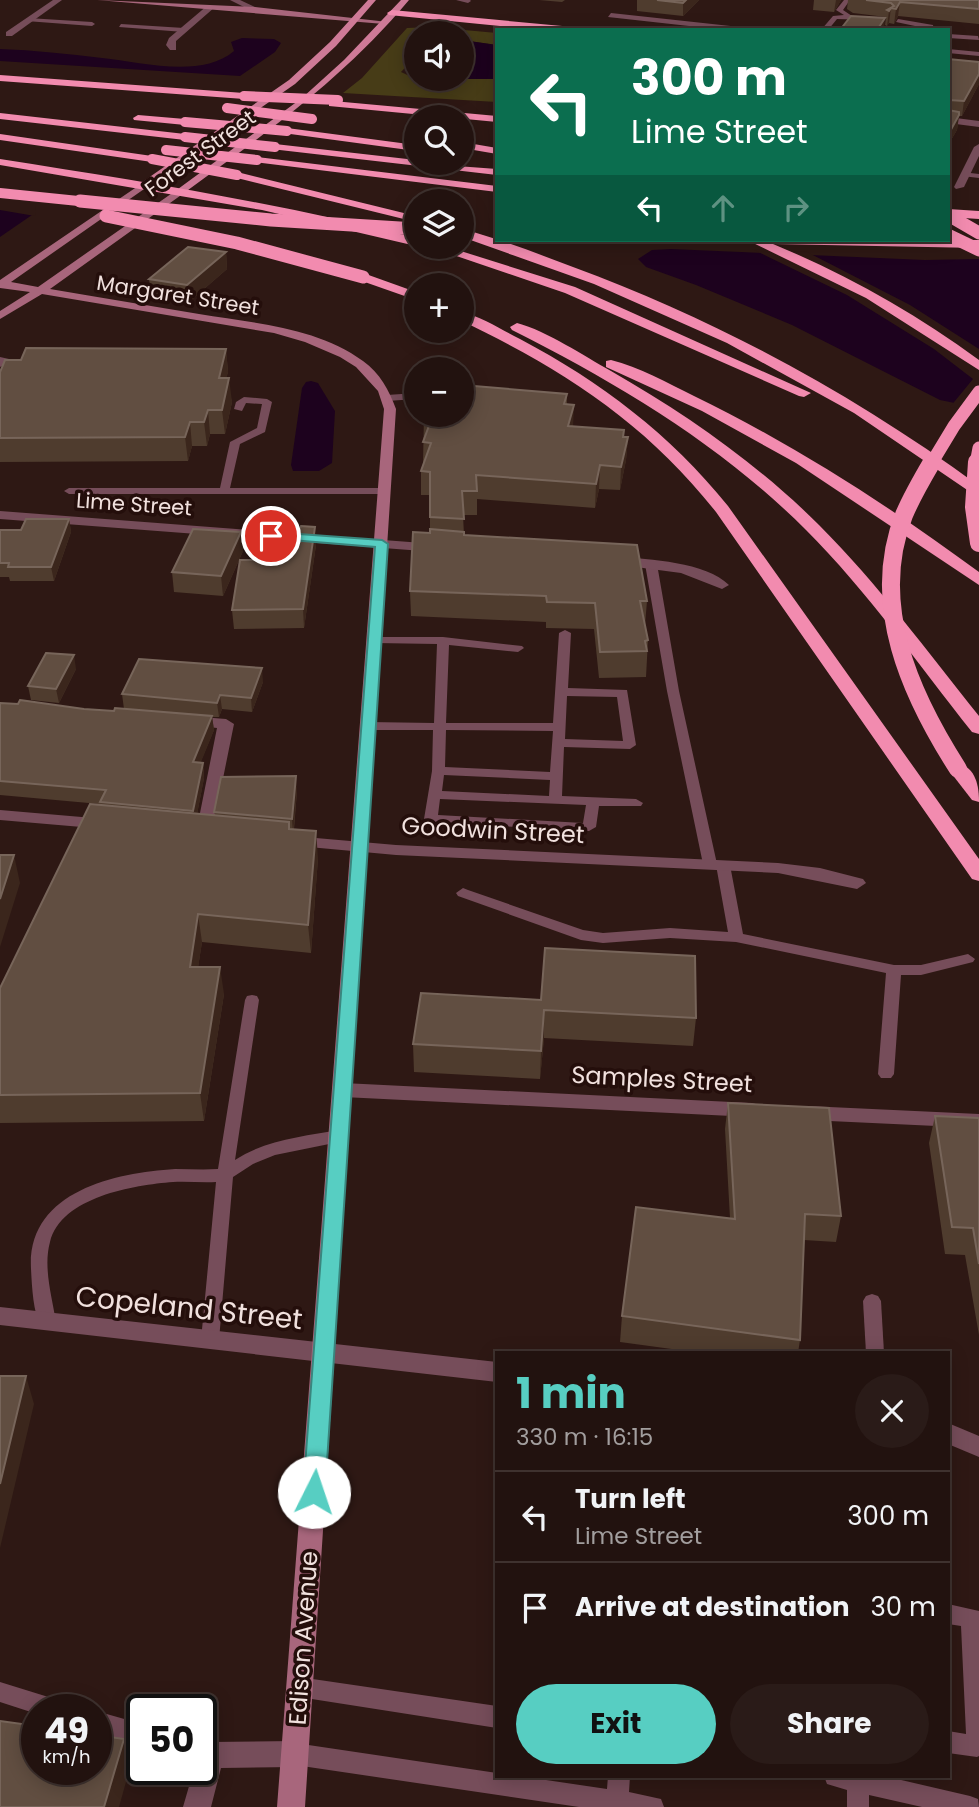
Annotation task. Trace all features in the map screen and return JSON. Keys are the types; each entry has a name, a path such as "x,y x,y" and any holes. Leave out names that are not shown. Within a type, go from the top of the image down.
{"highway":[{"path":"392,13 552,28"},
{"path":"384,22 495,30"},
{"path":"0,78 336,102 495,119"},
{"path":"0,88 192,104"},
{"path":"336,102 485,105"},
{"path":"0,105 66,111"},
{"path":"221,108 325,121"},
{"path":"0,116 495,172"},
{"path":"132,117 404,147"},
{"path":"0,130 495,189"},
{"path":"389,132 404,134"},
{"path":"0,137 152,159 237,175 404,216"},
{"path":"474,147 495,151"},
{"path":"474,158 495,163"},
{"path":"0,162 181,191 331,220 404,239"},
{"path":"0,192 298,222 404,228"},
{"path":"0,199 212,237 404,290"},
{"path":"950,215 979,216"},
{"path":"950,216 979,235"},
{"path":"474,231 495,231"},
{"path":"474,235 587,277 723,336 869,416 979,493"},
{"path":"950,236 979,235"},
{"path":"950,237 979,250"},
{"path":"757,242 872,296 979,366"},
{"path":"874,242 979,244"},
{"path":"474,259 541,279 634,317 845,412 903,442 954,474"},
{"path":"474,311 634,373 748,431 851,493 979,580"},
{"path":"474,322 537,354 608,396 679,456 722,509 979,873"},
{"path":"517,327 585,362 675,416 767,486 843,561 979,728"},
{"path":"979,392 956,423 911,500 898,533 891,573 892,621 907,674 933,731 979,796"},
{"path":"979,448 974,480 979,543"}],"main road":[{"path":"101,0 358,15 392,13"},
{"name":"Forest Street","path":"1,285 281,90 326,51 372,0"},
{"name":"Forest Street","path":"0,316 40,291 305,100 347,62 405,0"},
{"path":"358,15 384,22"},
{"name":"Margaret Street","path":"1,285 274,330 316,341 346,356 372,375 387,398"},
{"name":"Edison Avenue","path":"291,1807 382,544 390,415 387,398"}],"street":[{"path":"9,34 58,0"},
{"path":"233,0 255,9"},
{"path":"173,48 170,43 211,7"},
{"path":"620,8 611,15 730,28"},
{"path":"950,51 979,54"},
{"path":"950,120 979,124"},
{"path":"959,187 979,147"},
{"name":"Lime Street","path":"0,515 452,549"},
{"path":"606,560 687,570 722,585"},
{"path":"173,720 226,724 204,833"},
{"path":"0,815 124,826"},
{"name":"Goodwin Street","path":"271,839 360,848 716,864 804,871 857,883"},
{"name":"Samples Street","path":"343,1090 979,1121"},
{"name":"Copeland Street","path":"0,1316 495,1372"},
{"path":"950,1434 979,1447"},
{"path":"217,1754 295,1754"},
{"path":"197,1807 201,1785"}],"lane":[{"path":"459,0 468,1"},
{"path":"847,0 839,10 849,16"},
{"path":"826,27 835,17 849,16 876,21"},
{"path":"28,20 92,24"},
{"path":"898,21 925,23 931,28"},
{"path":"121,26 184,30"},
{"path":"826,27 856,27"},
{"path":"950,36 979,38"},
{"path":"965,174 979,176"},
{"path":"387,398 404,397"},
{"path":"235,442 262,430 267,402 244,400 239,404 239,409"},
{"path":"224,491 235,442 235,429"},
{"path":"69,491 385,491"},
{"path":"651,564 673,691 736,937"},
{"path":"555,800 565,633"},
{"path":"375,639 443,641 518,648"},
{"path":"443,641 438,771 431,819 589,827 593,802"},
{"path":"559,743 630,745 623,693 562,692"},
{"path":"368,726 559,727"},
{"path":"438,771 557,776"},
{"path":"434,795 636,803"},
{"path":"463,893 581,935 603,938 670,933 736,937 894,970 920,970 968,959"},
{"path":"886,1074 894,970"},
{"path":"210,1340 225,1174 252,1000"},
{"path":"47,1322 40,1267 41,1241 49,1220 73,1202 113,1185 171,1176 225,1174 252,1157 297,1143 339,1136"},
{"path":"872,1301 875,1351"},
{"path":"950,1614 975,1619 977,1746 950,1742"},
{"path":"299,1687 495,1717"},
{"path":"0,1692 21,1699"},
{"path":"295,1754 653,1807"},
{"path":"617,1802 620,1778"},
{"path":"858,1807 858,1778 970,1807"}],"shaded area":[{"path":"404,31 404,69 401,72 404,73 404,91 474,91 474,79 495,79 495,102 343,93 362,78"},
{"path":"474,31 495,33 495,45 474,42"},
{"path":"242,38 274,39 281,43 275,52 240,76 0,61 0,49 188,67 220,60 234,51 231,42"},
{"path":"474,42 495,45 495,79 474,79"},
{"path":"0,197 32,215 0,237"},
{"path":"652,250 925,260 979,259 979,408 940,400 792,325 646,267 638,259"},
{"path":"306,382 318,383 335,411 332,463 319,471 293,471 291,465 302,388"}],"pier":[{"path":"0,193 29,199 36,207 35,216 0,210"},
{"path":"752,249 807,252 910,305 979,349 979,412 950,407 973,379 934,349 847,295"}],"building":[{"path":"657,0 686,0 683,3"},
{"path":"866,0 979,0 979,9 900,2 896,9 891,8 889,11 887,10 894,6 891,3"},
{"path":"851,16 885,18 878,28 842,28"},
{"path":"950,59 979,62 979,74 964,101 950,100"},
{"path":"950,110 959,112 950,131"},
{"path":"188,247 226,252 187,285 149,279"},
{"path":"26,348 226,349 219,378 229,378 222,410 208,410 204,422 190,422 185,437 0,438 0,372 5,360 21,360"},
{"path":"474,386 567,394 564,404 574,405 568,426 624,430 623,437 628,437 621,467 600,465 596,484 476,475 477,491 462,491 464,519 430,517 430,472 421,471 431,443 423,442 429,427 474,427"},
{"path":"26,519 69,519 51,567 8,567 9,563 0,563 0,530 21,530"},
{"path":"301,526 315,527 303,609 232,610 240,560 287,560"},
{"path":"193,529 241,532 221,576 172,572"},
{"path":"430,529 464,532 464,535 637,545 647,601 640,601 648,640 645,641 647,651 600,652 595,603 547,602 546,596 410,591 413,532 430,533"},
{"path":"46,653 74,655 56,689 28,686"},
{"path":"139,659 262,668 251,698 220,695 217,703 122,694"},
{"path":"20,700 84,709 114,711 115,708 212,716 193,762 203,763 193,811 100,802 106,790 0,781 0,703 18,704"},
{"path":"296,776 292,819 214,812 221,777"},
{"path":"90,804 289,822 289,829 316,831 308,925 198,914 190,967 220,967 200,1093 0,1095 0,988"},
{"path":"0,855 14,855 0,899"},
{"path":"545,948 695,956 696,1018 544,1010 541,1051 413,1044 421,993 541,1000"},
{"path":"728,1103 829,1108 841,1216 805,1214 800,1340 622,1316 636,1207 735,1219"},
{"path":"935,1116 979,1118 979,1264 973,1228 952,1227"},
{"path":"0,1376 26,1376 0,1484"},
{"path":"0,1721 21,1724 21,1785 110,1785 104,1807 0,1807"},
{"path":"112,1737 124,1739 112,1780"}],"route":[{"path":"271,536 382,544 314,1492"}]}
